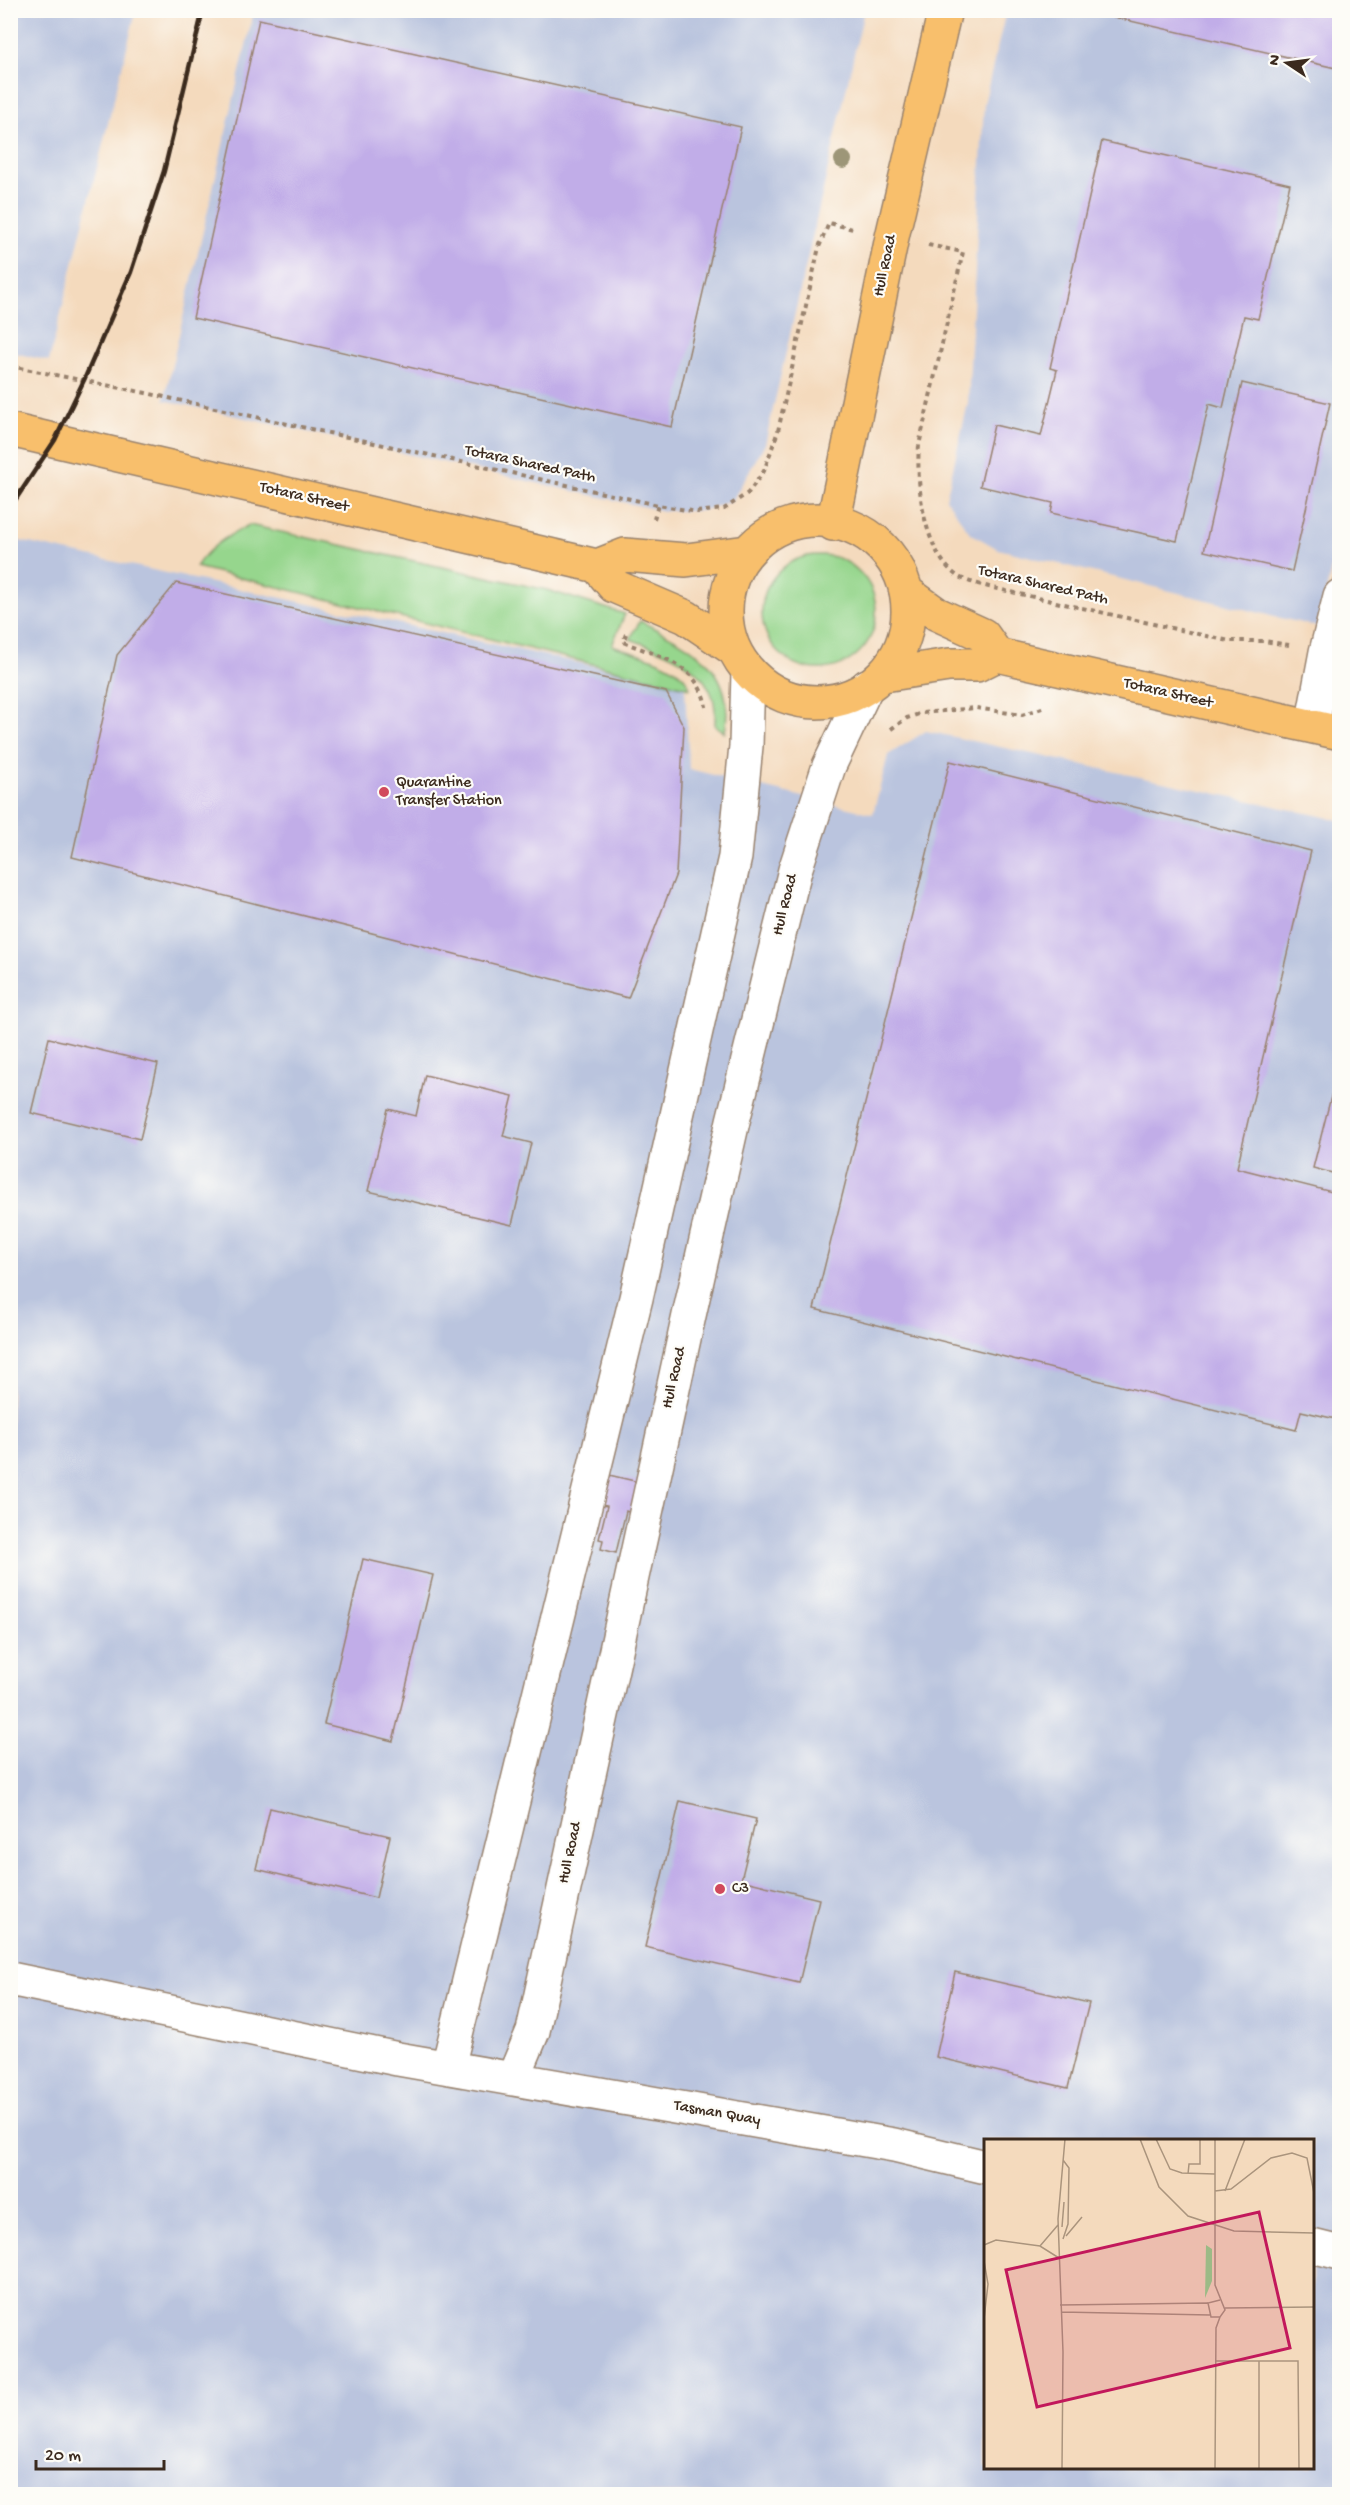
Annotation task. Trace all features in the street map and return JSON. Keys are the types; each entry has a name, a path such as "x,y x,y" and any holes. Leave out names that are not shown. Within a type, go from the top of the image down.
{"main road":[{"name":"Hull Road","path":"833,524 894,225 945,10"},
{"name":"Totara Street","path":"10,430 597,566"},
{"path":"740,660 727,626 726,608 729,590 747,552 760,540 792,525 809,522 833,524 850,527 877,544 897,566 908,593 910,606 907,629 899,654 875,681"},
{"path":"747,552 686,560 625,555 597,566 614,586 686,617 778,694 797,699 829,700 847,696 875,681 949,665 977,664 997,655 983,635 937,614 908,593"},
{"name":"Totara Street","path":"997,655 1326,730"}],"street":[{"path":"1326,730 1326,652 1340,596"},
{"path":"448,2067 636,1298 733,869 746,746 740,660"},
{"name":"Hull Road","path":"513,2079 533,2031 692,1300 733,1121 795,870 829,766 875,681"},
{"name":"Tasman Quay","path":"10,1979 398,2059 894,2145 984,2167"},
{"path":"1314,2246 1340,2253"}],"path":[{"name":"Totara Shared Path","path":"10,366 146,393 658,506 708,512 724,509 742,497 764,471 778,431 819,247 829,223 843,226"},
{"name":"Totara Shared Path","path":"941,247 963,252 919,445 917,465 921,500 926,519 941,560 949,569 959,577 989,587 1229,641 1277,643 1326,652"},
{"path":"629,626 622,642 662,657 694,676 703,691 706,712"},
{"path":"888,731 908,718 922,713 976,708 1022,715 1053,704"}],"shaded area":[{"path":"11,10 136,11 49,361 11,352"},
{"path":"254,11 864,11 765,444 732,501 701,511 663,511 164,400"},
{"path":"1006,11 1339,11 1340,529 1318,627 998,549 970,533 946,499 968,403 984,104"},
{"path":"11,539 685,686 689,769 873,814 888,755 926,731 1339,820 1339,2494 11,2494"}],"green space":[{"path":"249,525 547,590 625,614 612,645 668,666 686,679 690,688 196,567 213,547"},
{"path":"819,555 841,560 859,572 871,590 876,612 871,634 859,652 841,664 819,669 797,664 779,652 767,634 762,612 767,590 779,572 797,560"},
{"path":"640,621 692,649 716,674 724,690 727,709 725,732 715,726 713,698 708,686 700,676 667,653 630,639"}],"building":[{"path":"1106,10 1340,10 1340,69 1104,15"},
{"path":"259,19 741,127 672,427 193,318"},
{"path":"1102,141 1290,184 1258,319 1244,316 1223,408 1209,404 1177,541 1051,513 1053,503 980,486 994,425 1041,436 1057,370 1050,368"},
{"path":"1242,383 1330,403 1292,571 1204,551"},
{"name":"Quarantine Transfer Station","path":"176,583 666,692 684,727 676,874 628,998 72,857 117,655"},
{"path":"950,761 1311,851 1237,1168 1340,1194 1340,1420 1301,1411 1296,1430 814,1309"},
{"path":"49,1038 158,1064 140,1139 31,1113"},
{"path":"1340,1065 1340,1175 1313,1168"},
{"path":"425,1075 513,1096 503,1136 531,1143 512,1225 368,1191 388,1109 416,1116"},
{"path":"609,1475 639,1482 631,1513 626,1511 616,1553 601,1549 603,1540 599,1539 607,1506 601,1505"},
{"path":"363,1559 433,1575 393,1741 324,1724"},
{"name":"C3","path":"680,1801 756,1819 741,1880 819,1899 799,1983 645,1947"},
{"path":"270,1808 390,1836 376,1898 256,1869"},
{"path":"955,1972 1089,2003 1068,2088 936,2057"}],"railway":[{"path":"10,508 55,440 131,272 164,171 203,10"}],"place":[{"name":"Quarantine Transfer Station","path":"384,792"},
{"name":"C3","path":"720,1889"}]}
